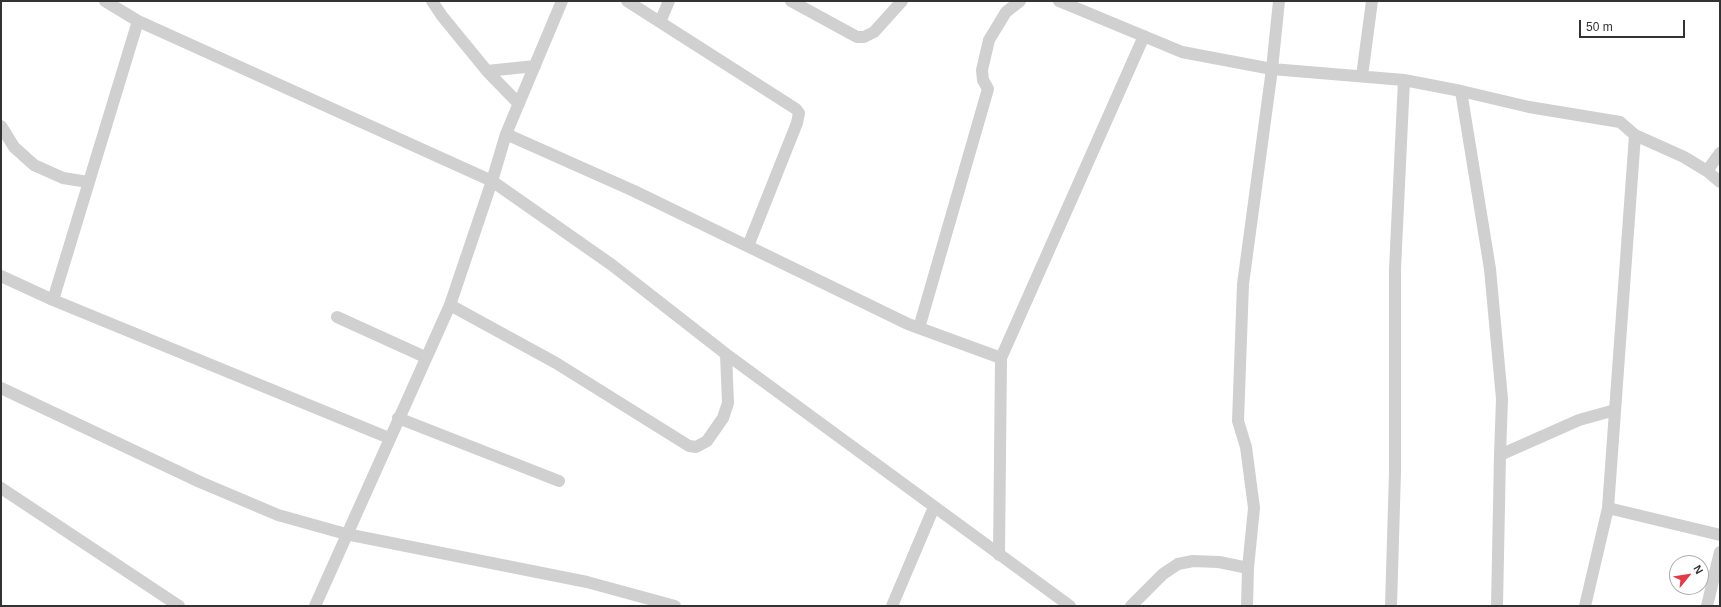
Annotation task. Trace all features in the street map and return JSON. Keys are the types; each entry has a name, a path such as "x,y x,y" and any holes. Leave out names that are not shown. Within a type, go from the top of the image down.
{"street":[{"path":"105,1 138,21 492,181 612,264 726,354 1070,606"},
{"path":"432,1 442,16 487,71 519,104"},
{"path":"314,606 450,305 492,181 506,134 562,1"},
{"path":"627,1 796,109 799,113 797,123 748,246"},
{"path":"660,22 669,1"},
{"path":"791,1 857,37 864,37 874,32 902,1"},
{"path":"919,328 988,89 983,80 982,70 989,40 1006,12 1020,1"},
{"path":"1059,1 1182,52 1272,69 1404,80 1461,91 1529,107 1620,122 1635,136 1684,157 1707,171 1720,182"},
{"path":"1247,606 1248,568 1254,508 1246,447 1238,421 1243,284 1272,69 1279,1"},
{"path":"1362,76 1372,1"},
{"path":"53,300 138,21"},
{"path":"999,555 1001,358 1144,36"},
{"path":"487,71 535,66"},
{"path":"1391,606 1395,472 1395,269 1404,80"},
{"path":"1461,91 1490,269 1502,399 1497,606"},
{"path":"1,126 14,147 34,165 63,178 88,182"},
{"path":"506,134 634,191 908,324 1001,358"},
{"path":"1585,606 1608,508 1635,136"},
{"path":"1707,171 1720,153"},
{"path":"1,276 53,300 389,438"},
{"path":"450,305 556,363 689,446 696,447 708,441 724,418 728,403 726,354"},
{"path":"337,317 426,358"},
{"path":"1,388 200,482 278,515 346,534 587,582 675,606"},
{"path":"1500,455 1579,420 1615,410"},
{"path":"398,418 559,481"},
{"path":"1,488 179,606"},
{"path":"892,606 934,507"},
{"path":"1608,508 1720,535"},
{"path":"1707,606 1720,552"},
{"path":"1131,606 1163,574 1178,564 1193,561 1219,562 1248,568"}]}
